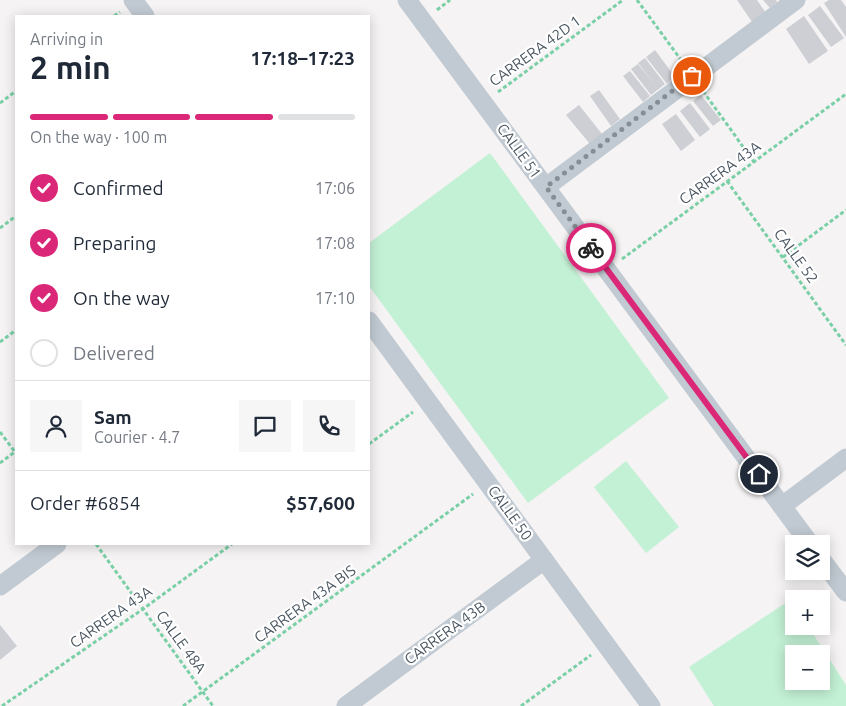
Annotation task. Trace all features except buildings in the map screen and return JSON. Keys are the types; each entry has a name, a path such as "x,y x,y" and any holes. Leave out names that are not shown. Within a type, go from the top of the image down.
{"street":[{"path":"133,0 144,15"},
{"name":"CALLE 51","path":"407,0 803,535"},
{"path":"546,187 796,0"},
{"name":"CALLE 50","path":"370,322 651,706"},
{"path":"782,506 846,458"},
{"path":"0,586 56,545"},
{"name":"CARRERA 43B","path":"346,706 544,560"},
{"path":"830,571 846,592"}],"path":[{"name":"CARRERA 42D 1","path":"484,103 623,0"},
{"path":"0,103 15,92"},
{"name":"CARRERA 43A","path":"607,270 846,94"},
{"name":"CALLE 52","path":"727,181 845,342"},
{"path":"783,257 846,210"},
{"path":"0,228 15,217"},
{"path":"0,342 15,331"},
{"path":"370,443 427,401"},
{"path":"0,432 15,450"},
{"path":"0,463 15,452"},
{"name":"CARRERA 43A BIS","path":"183,706 488,483"},
{"name":"CALLE 48A","path":"97,545 212,706"},
{"name":"CARRERA 43A","path":"2,706 143,609 231,545"},
{"path":"521,706 606,644"}],"green space":[{"path":"490,153 669,398 528,503 370,287 370,242"},
{"path":"626,461 679,527 646,553 594,487"},
{"path":"785,603 785,635 814,635 820,645 785,645 785,690 830,690 830,660 846,685 846,706 714,706 689,667"}],"way so far":[{"path":"591,248 546,187 692,76"}],"route":[{"path":"591,248 759,474"}]}
